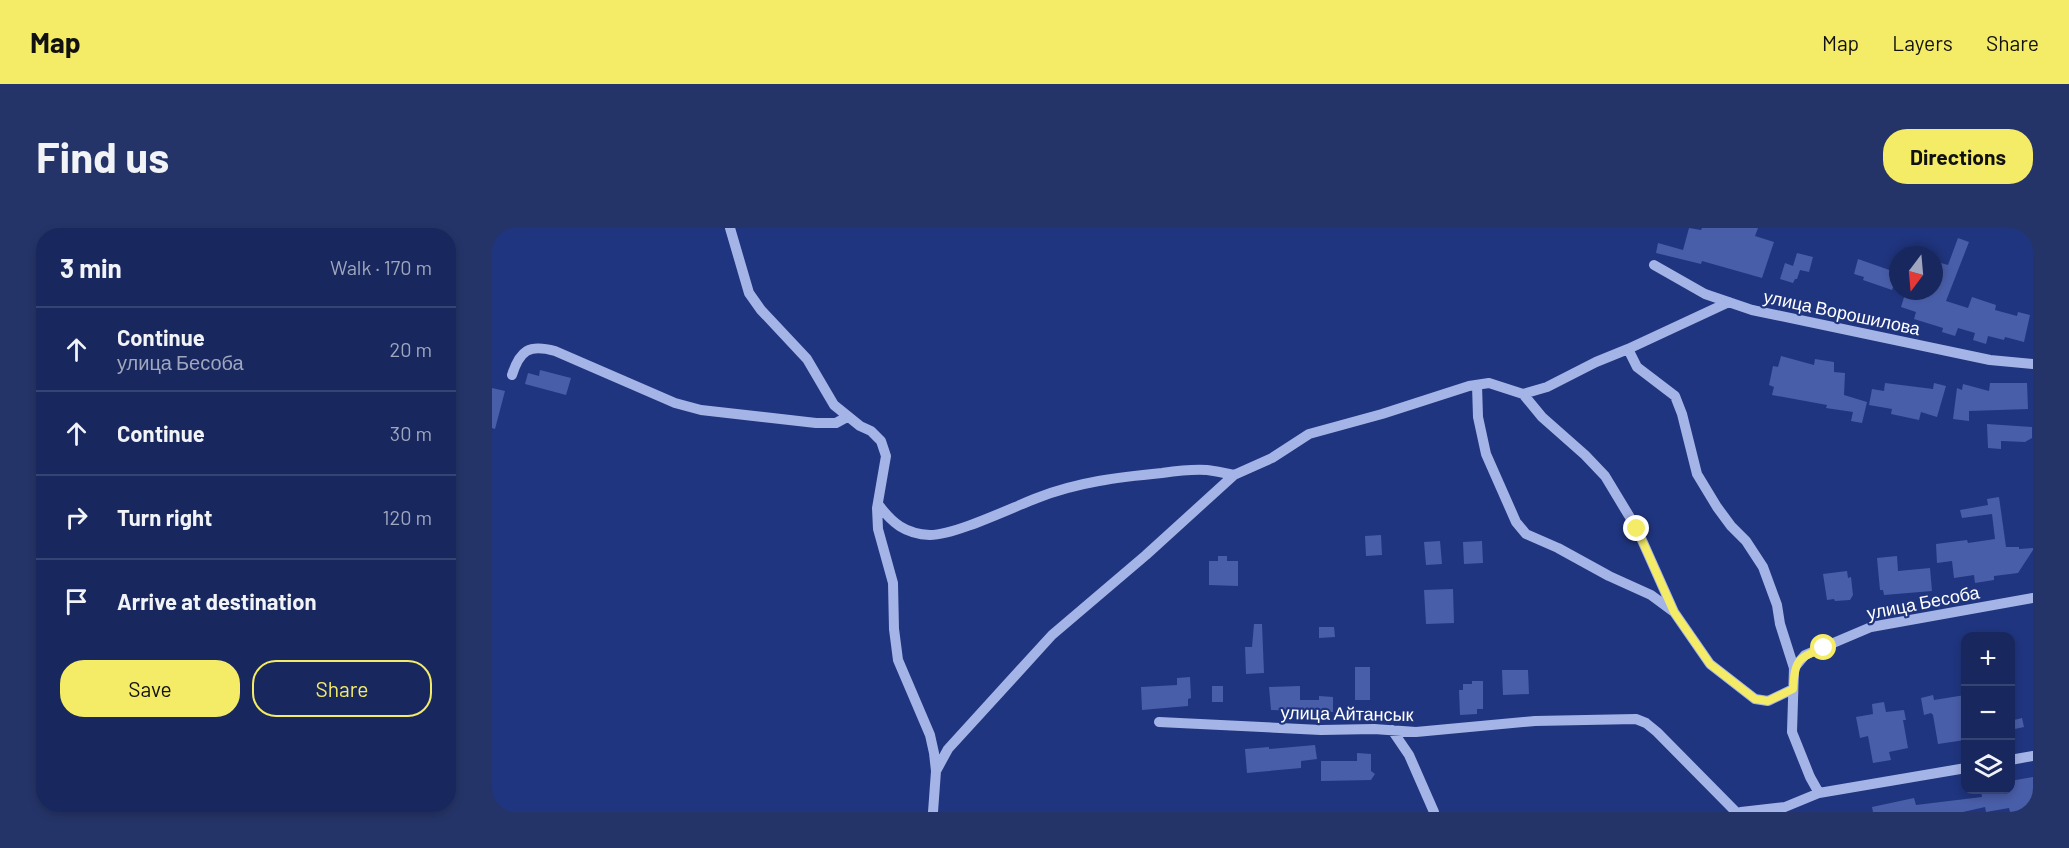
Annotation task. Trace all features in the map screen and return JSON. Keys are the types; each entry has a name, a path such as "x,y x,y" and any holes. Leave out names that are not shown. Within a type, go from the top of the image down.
{"street":[{"path":"730,228 749,293 761,310 807,359 834,405 847,417 872,431 881,441 886,456 878,504 878,529 893,583 894,629 898,660 930,735 934,753 936,771 933,812"},
{"name":"улица Ворошилова","path":"1654,265 1705,294 1752,310 1990,360 2033,364"},
{"path":"1523,394 1547,387 1596,362 1628,350 1729,302"},
{"path":"512,375 520,356 531,348 541,347 675,403 701,410 816,423 836,423 847,417"},
{"path":"1628,350 1637,367 1675,396 1682,414 1697,474 1717,507 1746,541 1763,567 1777,605 1780,624 1794,668 1792,732 1819,793"},
{"path":"936,771 948,749 1052,635 1146,555 1234,475 1272,458 1309,434 1489,383 1523,394 1542,417 1605,476 1637,529 1674,612 1710,664 1755,699 1768,701 1793,689"},
{"path":"1477,385 1478,417 1486,454 1516,522 1526,534 1651,596 1674,612"},
{"path":"878,504 895,524 906,531 931,535 956,530 1045,495 1124,476 1208,470 1234,475"},
{"name":"улица Бесоба","path":"1794,668 1805,655 1871,627 2033,597"},
{"name":"улица Айтансык","path":"1159,722 1416,732 1535,721 1636,719 1646,723 1657,732 1736,812"},
{"path":"1392,730 1409,755 1434,812"},
{"path":"2015,759 2033,756"},
{"path":"1741,812 1777,810 1819,793 1961,769"}],"building":[{"path":"1689,228 1701,230 1702,228 1758,228 1755,236 1774,242 1762,278 1702,261 1701,264 1656,253 1658,243 1683,250"},
{"path":"1958,238 1969,242 1946,301 1968,308 1972,297 1996,305 1995,310 2017,316 2018,312 2030,315 2024,342 2005,337 2004,340 1988,336 1986,344 1973,340 1975,333 1958,328 1955,336 1942,332 1943,328 1914,319 1916,312 1901,307 1903,300 1943,300 1943,264 1948,265"},
{"path":"1797,253 1813,257 1809,272 1800,270 1793,283 1780,279 1785,263 1793,266"},
{"path":"1858,259 1889,270 1889,289 1863,280 1864,277 1854,274"},
{"path":"1781,356 1814,365 1815,359 1834,362 1834,372 1845,373 1844,395 1867,402 1862,423 1851,421 1853,412 1772,395 1774,387 1769,385 1773,366 1778,367"},
{"path":"540,370 571,378 566,395 525,384 528,373 539,376"},
{"path":"1885,383 1933,389 1934,383 1946,386 1937,417 1921,412 1919,420 1891,414 1892,409 1869,405 1872,389 1884,391"},
{"path":"1990,383 2027,383 2028,409 1969,411 1969,421 1953,419 1957,388 1962,390 1963,384 1989,391"},
{"path":"492,388 505,391 495,429 492,428"},
{"path":"1987,424 2032,427 2032,438 2025,442 2001,441 2001,449 1988,448"},
{"path":"1999,497 2006,547 2033,548 2033,550 2018,573 1994,576 1994,580 1975,583 1974,575 1954,578 1952,561 1937,563 1936,544 1995,539 1992,514 1962,518 1960,510 1988,505 1987,499"},
{"path":"1381,535 1382,555 1366,556 1365,536"},
{"path":"1440,541 1442,564 1426,565 1424,542"},
{"path":"1482,541 1483,563 1464,564 1463,542"},
{"path":"1218,556 1227,556 1227,561 1238,561 1238,586 1209,585 1209,561 1218,561"},
{"path":"1897,556 1898,571 1930,568 1932,591 1884,595 1883,590 1880,590 1877,558"},
{"path":"1847,571 1848,578 1851,577 1853,595 1850,600 1827,600 1823,574"},
{"path":"1453,589 1454,623 1426,624 1424,590"},
{"path":"1254,624 1262,624 1264,673 1246,674 1245,647 1252,647"},
{"path":"1319,627 1334,627 1335,637 1319,638"},
{"path":"1355,667 1370,667 1370,700 1355,700"},
{"path":"1502,670 1528,670 1529,694 1503,695"},
{"path":"1190,677 1191,698 1188,699 1188,706 1142,710 1141,687 1177,685 1177,678"},
{"path":"1472,681 1483,681 1483,709 1477,709 1477,714 1460,715 1459,690 1463,690 1463,684 1472,684"},
{"path":"1212,686 1223,686 1223,702 1212,702"},
{"path":"1300,686 1300,700 1319,700 1319,696 1333,697 1333,712 1317,712 1317,716 1308,716 1308,712 1305,711 1271,710 1269,687"},
{"path":"1933,695 1934,700 1961,696 1961,741 1938,744 1933,715 1931,713 1924,715 1921,698"},
{"path":"1884,702 1886,712 1904,710 1906,720 1903,720 1908,748 1889,752 1891,760 1873,763 1868,736 1860,738 1856,717 1873,714 1872,704"},
{"path":"2022,718 2024,727 2015,729 2015,720"},
{"path":"1315,745 1317,759 1301,761 1301,768 1247,773 1245,749"},
{"path":"1357,753 1371,754 1371,771 1375,774 1371,780 1321,781 1321,761 1357,761"},
{"path":"2033,777 2033,812 2010,812 2009,808 1986,812 1985,807 1963,812 1873,812 1872,807 1914,798 1916,805 1982,797 1982,794 2015,794 2015,780"}],"route":[{"path":"1637,529 1674,612 1710,664 1743,692 1755,699 1768,701 1793,689 1794,668 1805,655 1824,648"}]}
